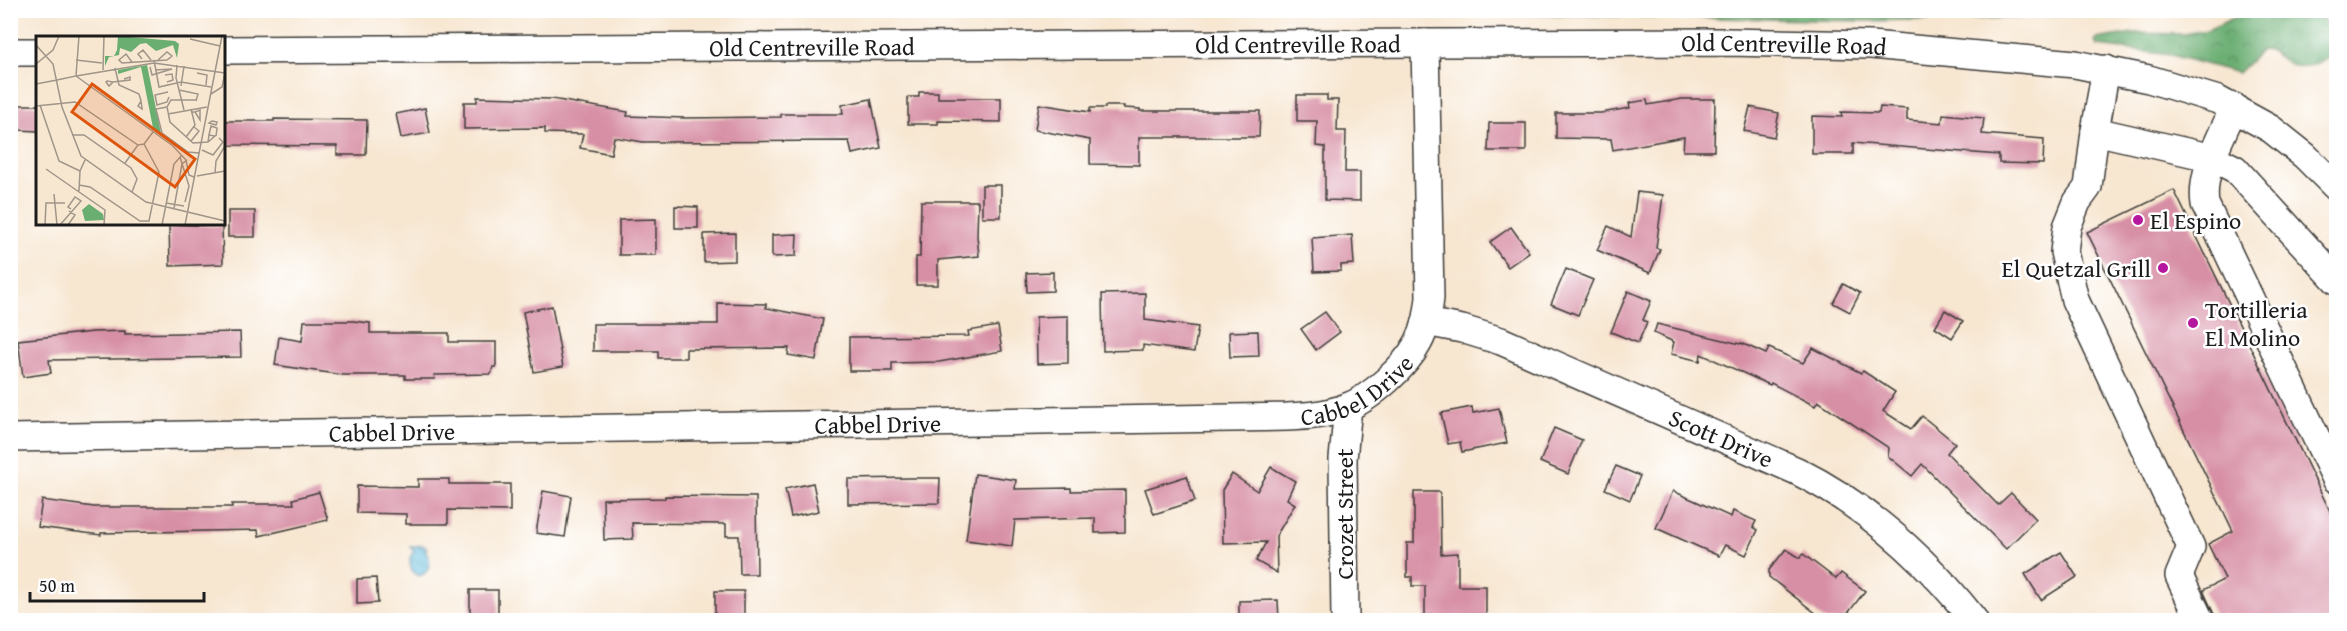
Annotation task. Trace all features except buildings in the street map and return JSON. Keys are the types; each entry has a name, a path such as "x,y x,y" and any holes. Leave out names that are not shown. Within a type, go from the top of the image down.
{"street":[{"name":"Old Centreville Road","path":"225,50 1727,42 1871,45 2106,69 2218,100 2271,129 2303,154 2337,187"},
{"name":"Cabbel Drive","path":"10,438 1316,416 1348,407 1387,380 1418,344 1426,322 1430,298 1425,43"},
{"path":"10,52 36,52"},
{"path":"2106,69 2094,131 2088,186 2077,202 2067,227 2064,252 2075,300 2191,546 2179,576 2200,621"},
{"path":"2234,107 2205,178 2203,192 2210,217 2337,479"},
{"path":"2094,131 2213,158 2235,169 2337,280"},
{"name":"Scott Drive","path":"1426,322 1462,329 1501,341 1824,484 1867,512 1906,544 1948,588 1974,621"},
{"name":"Crozet Street","path":"1346,621 1343,459 1348,407"}],"green space":[{"path":"1469,11 2108,11 2011,18 1862,21 1473,13"},
{"path":"2249,11 2319,11 2336,44 2336,55 2318,63 2295,66 2280,59 2272,51 2261,50 2238,73 2171,55 2098,46 2095,42 2097,39 2133,33 2183,34 2207,30"}],"water":[{"path":"422,545 427,548 425,551 430,562 426,572 419,576 411,568 410,557 414,551 410,547"}],"place":[{"name":"El Espino","path":"2138,220"},
{"name":"El Quetzal Grill","path":"2163,268"},
{"name":"Tortilleria El Molino","path":"2193,323"}]}
